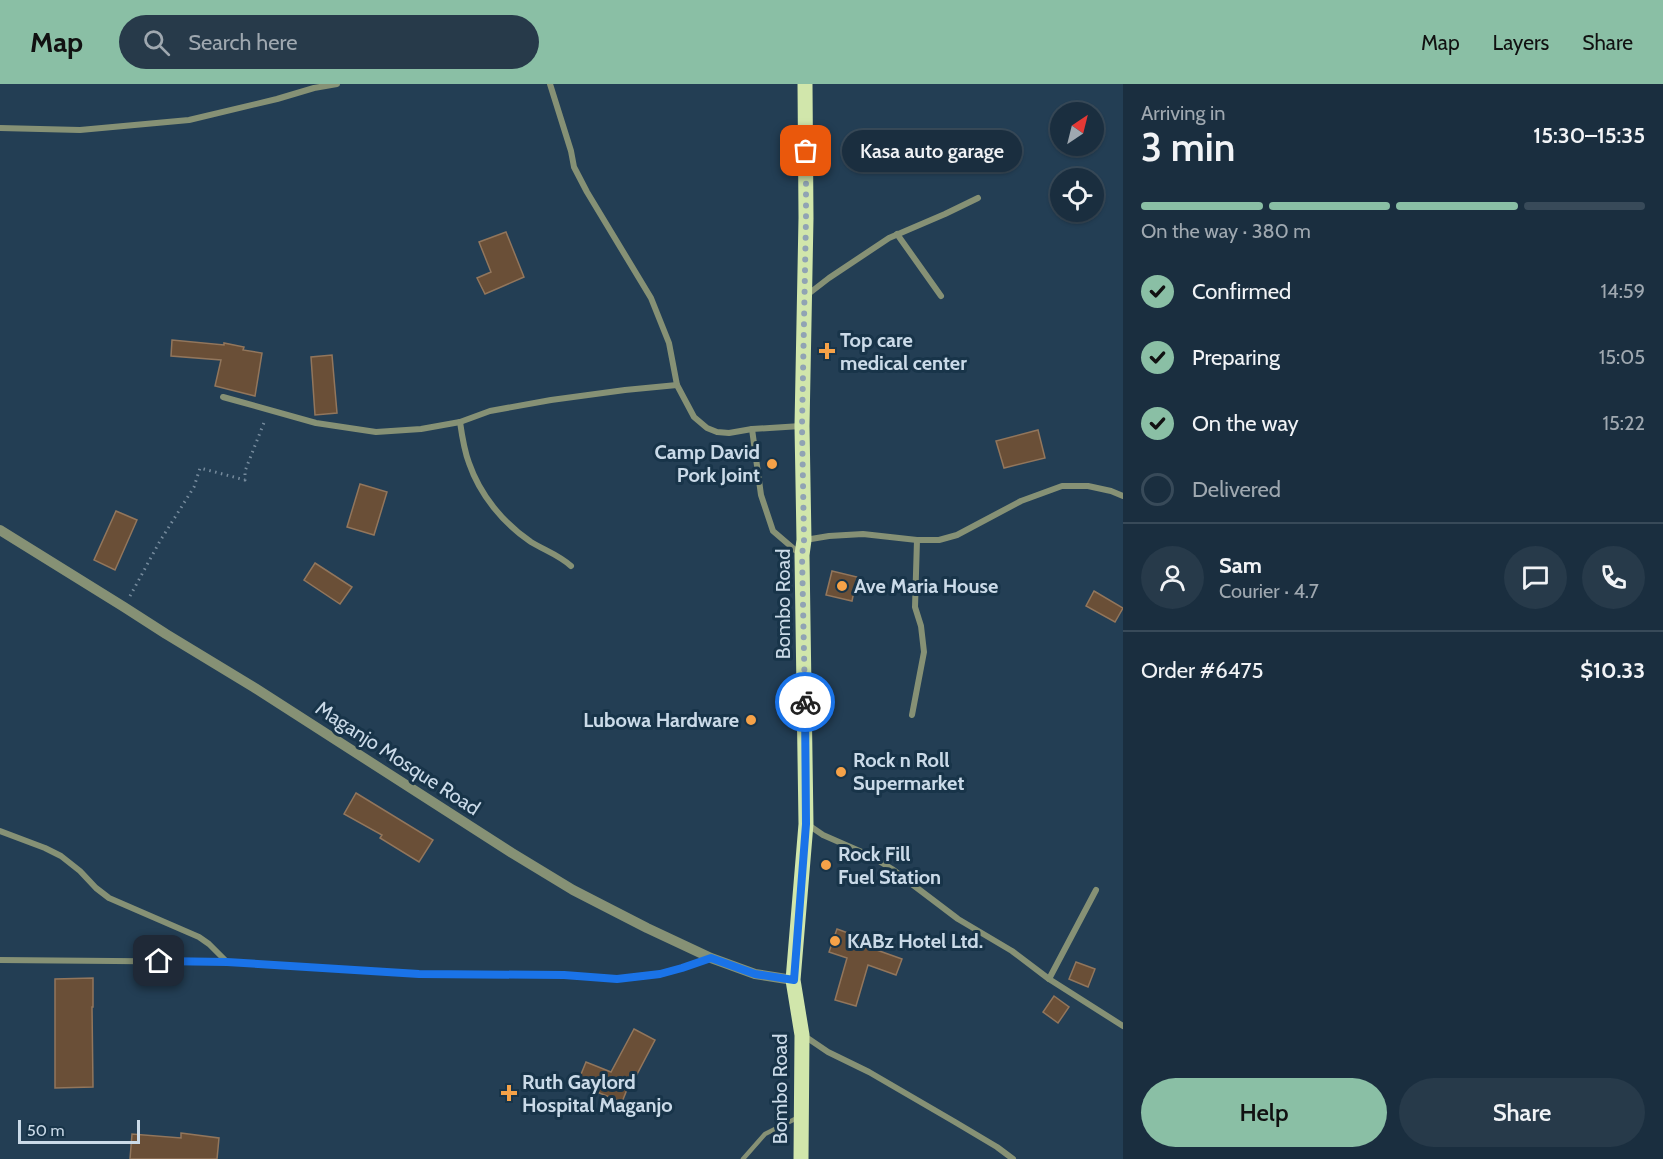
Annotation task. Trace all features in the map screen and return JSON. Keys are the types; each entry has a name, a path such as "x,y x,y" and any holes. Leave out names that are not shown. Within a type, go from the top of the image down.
{"main road":[{"name":"Bombo Road","path":"801,1159 802,1035 794,980 806,824 802,426 806,218 805,84"}],"street":[{"path":"0,128 80,130 189,120 336,84"},
{"path":"550,84 574,167 592,202 651,298 669,343 677,385 694,417 707,428 717,432 729,433 802,426"},
{"path":"805,298 829,278 889,238 978,198"},
{"path":"897,234 940,296"},
{"path":"222,397 288,417 341,428 376,432 421,429 460,422 490,411 551,400 677,385"},
{"path":"460,422 469,462 477,482 494,509 530,541 571,566"},
{"path":"752,429 761,495 773,531 803,548 829,536 863,534 939,540 957,535 1021,501 1062,486 1088,486 1123,496"},
{"name":"Maganjo Mosque Road","path":"0,530 255,688 573,890 646,928 711,958 755,974 794,980"},
{"path":"912,714 924,652 921,626 915,607 917,540"},
{"path":"806,824 823,835 872,856 958,919 1012,951 1049,979 1123,1026"},
{"path":"0,831 61,856 110,898 199,937 227,962"},
{"path":"1049,979 1096,890"},
{"path":"0,960 227,962 419,974 564,975 617,979 660,974 711,958"},
{"path":"802,1035 828,1052 869,1072 955,1122 1013,1159"}],"lane":[{"path":"743,1159 765,1134 801,1115"}],"path":[{"path":"124,607 160,541 194,487 200,468 245,480 245,471 270,410"}],"building":[{"path":"506,232 524,277 485,294 477,278 491,272 479,242"},
{"path":"172,340 224,345 224,343 244,347 243,350 262,353 255,396 215,386 221,360 171,356"},
{"path":"332,355 337,413 315,415 311,357"},
{"path":"1038,430 1045,458 1004,468 996,441"},
{"path":"360,484 387,492 374,535 347,527"},
{"path":"116,511 137,520 115,570 94,560"},
{"path":"315,563 352,587 340,604 304,580"},
{"name":"Ave Maria House","path":"832,571 857,577 852,601 826,595"},
{"path":"1094,591 1123,608 1115,622 1086,606"},
{"path":"356,793 433,840 419,862 380,838 382,835 344,814"},
{"path":"837,929 873,942 871,948 902,959 896,975 868,965 856,1006 835,1000 847,958 829,952"},
{"path":"1076,962 1095,969 1088,987 1069,979"},
{"path":"93,978 93,1087 55,1088 55,979"},
{"path":"1054,996 1069,1007 1058,1023 1043,1012"},
{"path":"634,1029 655,1040 635,1078 632,1077 622,1102 577,1084 586,1062 611,1072"},
{"path":"181,1133 219,1138 217,1159 130,1159 132,1134 181,1138"}],"way so far":[{"path":"805,702 802,426 806,151"}],"place":[{"name":"Kasa auto garage","path":"806,151"},
{"name":"Top care medical center","path":"827,351"},
{"name":"Camp David Pork Joint","path":"772,464"},
{"name":"Ave Maria House","path":"842,586"},
{"name":"Lubowa Hardware","path":"751,720"},
{"name":"Rock n Roll Supermarket","path":"841,772"},
{"name":"Rock Fill Fuel Station","path":"826,865"},
{"name":"KABz Hotel Ltd.","path":"835,941"},
{"name":"Ruth Gaylord Hospital Maganjo","path":"509,1093"}],"route":[{"path":"159,961 227,962 419,974 564,975 617,979 660,974 711,958 755,974 794,980 806,824 805,702"}]}
